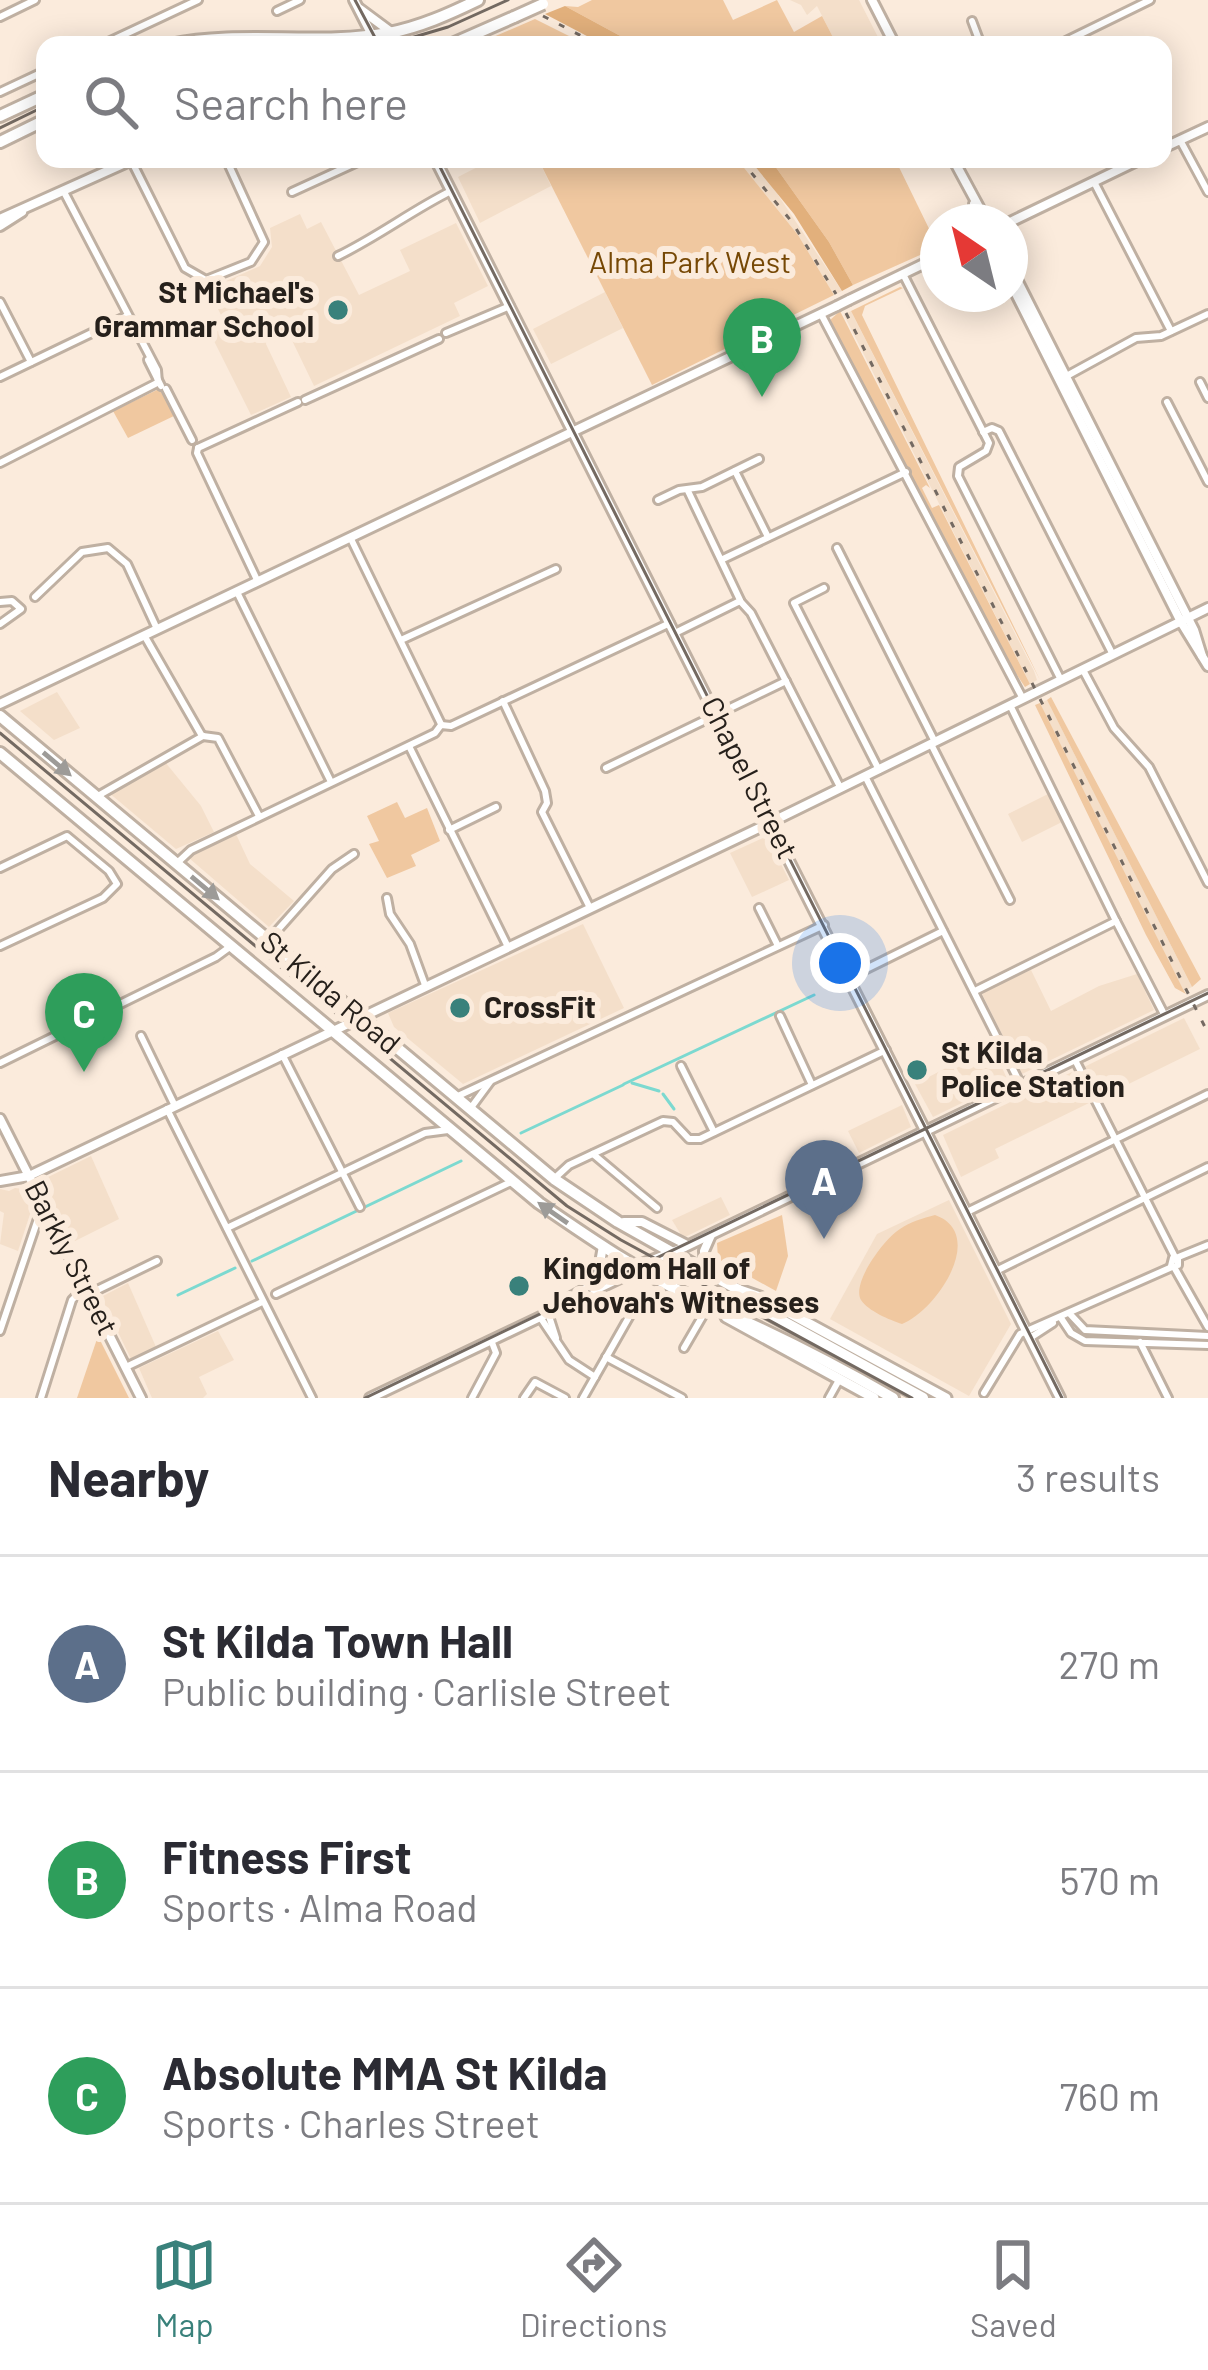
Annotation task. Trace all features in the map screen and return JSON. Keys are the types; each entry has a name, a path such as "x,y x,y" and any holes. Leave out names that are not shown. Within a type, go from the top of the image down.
{"highway":[{"path":"383,36 478,0"},
{"path":"471,36 548,2"},
{"path":"0,116 36,99"},
{"path":"0,142 36,124"},
{"name":"St Kilda Road","path":"0,716 554,1179 618,1222 779,1314 845,1370"},
{"name":"St Kilda Road","path":"0,753 512,1182 638,1267 845,1370"},
{"path":"845,1370 893,1398"},
{"path":"845,1370 923,1398"}],"main road":[{"path":"712,1306 766,1340 845,1370 874,1398"},
{"path":"779,1314 946,1398"},
{"path":"756,1323 766,1340"}],"street":[{"path":"0,16 34,0"},
{"path":"277,11 300,0"},
{"path":"872,0 890,36"},
{"path":"1076,36 1150,0"},
{"path":"121,36 197,1"},
{"path":"356,4 392,32"},
{"path":"356,4 372,36"},
{"path":"972,21 977,36"},
{"path":"0,92 36,75"},
{"path":"1172,144 1208,127"},
{"path":"1180,140 1208,192"},
{"path":"0,222 115,168"},
{"path":"136,168 185,268 206,280 251,262 264,242 230,168"},
{"path":"292,192 344,168"},
{"name":"Chapel Street","path":"440,168 1060,1398"},
{"path":"957,168 975,204"},
{"path":"1028,213 1123,168"},
{"path":"1094,182 1171,332"},
{"path":"338,256 383,234 404,214 451,190"},
{"path":"64,192 261,581"},
{"path":"0,704 920,266"},
{"path":"903,274 989,447 959,466 958,476 1061,680"},
{"path":"0,302 31,362"},
{"path":"196,445 301,402 508,303"},
{"path":"1028,304 1208,666"},
{"path":"1026,312 1063,379"},
{"path":"821,314 1023,699"},
{"path":"1063,379 1136,338 1171,332 1208,314"},
{"path":"0,377 127,316"},
{"path":"1200,382 1208,398"},
{"path":"0,464 162,386"},
{"path":"1167,402 1208,482"},
{"path":"983,432 999,431 1113,655"},
{"path":"658,500 759,459"},
{"path":"735,471 768,537"},
{"path":"723,559 906,472"},
{"path":"688,490 741,594 740,601"},
{"path":"351,538 441,725"},
{"path":"35,597 85,551 108,548 125,562 158,629"},
{"path":"837,548 1010,900"},
{"path":"401,640 556,569"},
{"path":"824,588 794,603 879,770"},
{"path":"236,592 331,782"},
{"path":"675,633 740,601"},
{"path":"740,601 751,613 841,788"},
{"path":"0,603 13,602 18,611 0,624"},
{"path":"0,1181 29,1176 1208,608"},
{"path":"441,725 451,726 670,622"},
{"path":"144,635 202,736"},
{"path":"1083,670 1114,728 1152,772 1208,883"},
{"path":"606,768 787,681"},
{"path":"503,700 547,795 542,812 590,908"},
{"path":"1010,705 1166,1016"},
{"path":"176,864 191,850 435,733 441,725"},
{"path":"96,797 202,736 218,738 259,817"},
{"path":"409,746 508,946"},
{"path":"865,776 1021,1085"},
{"path":"449,830 496,807"},
{"path":"0,868 67,836 109,871 117,884 103,898 0,946"},
{"path":"268,941 332,868 354,854"},
{"path":"387,898 390,914 410,944 425,985"},
{"path":"760,908 778,946"},
{"path":"975,991 1117,921"},
{"path":"454,1098 824,925"},
{"path":"850,977 943,931"},
{"path":"0,1063 231,946"},
{"path":"544,1315 596,1282 689,1245 1208,995"},
{"path":"780,1016 812,1085"},
{"path":"141,1036 182,1139 312,1398"},
{"path":"554,1179 568,1165 667,1120 693,1140 714,1132 886,1050"},
{"path":"282,1054 360,1207"},
{"path":"1075,1060 1208,1337"},
{"path":"682,1066 714,1132"},
{"path":"469,1110 493,1080"},
{"path":"967,1212 1208,1094"},
{"path":"425,1133 432,1114"},
{"name":"Barkly Street","path":"0,1119 141,1398"},
{"path":"227,1228 425,1133 450,1130"},
{"path":"593,1154 657,1208"},
{"path":"996,1271 1208,1167"},
{"path":"276,1294 512,1182"},
{"path":"0,1331 44,1204"},
{"path":"618,1222 642,1222 689,1245"},
{"path":"705,1270 704,1251 712,1234"},
{"path":"984,1393 1017,1336 1028,1335 1208,1245"},
{"path":"596,1282 603,1246"},
{"path":"41,1398 72,1300 157,1261"},
{"path":"370,1398 638,1267"},
{"path":"583,1398 641,1296"},
{"path":"126,1367 262,1302"},
{"path":"684,1348 712,1306"},
{"path":"1070,1314 1083,1330 1208,1337"},
{"path":"544,1315 573,1364 595,1377"},
{"path":"1061,1318 1083,1340 1208,1337"},
{"path":"1136,1332 1168,1398"},
{"path":"472,1398 496,1353 490,1340"},
{"path":"607,1357 682,1398"},
{"path":"829,1398 845,1370"},
{"path":"524,1398 535,1382 565,1398"}],"shaded area":[{"path":"790,0 859,0 877,36 832,36 817,6 807,15"},
{"path":"565,6 620,36 587,36 545,14"},
{"path":"476,168 542,168 551,186 480,223 458,177"},
{"path":"744,168 757,168 772,186 842,291 834,295 798,235"},
{"path":"756,168 776,168 853,285 842,291 794,214"},
{"name":"St Michael's Grammar School","path":"300,214 307,229 321,222 359,295 410,271 400,250 456,223 488,286 454,303 460,316 314,386 287,330 267,339 291,397 251,415 207,327 222,317 208,289 260,266 272,247 270,228"},
{"path":"605,292 623,328 551,364 533,329"},
{"path":"851,311 1034,671 1037,680 1030,684 844,315"},
{"path":"57,692 80,728 54,740 20,711"},
{"path":"1047,700 1192,987 1184,991 1040,703"},
{"path":"165,762 201,806 214,832 176,849 108,792"},
{"path":"1048,794 1062,822 1022,842 1008,814"},
{"path":"235,832 250,864 294,901 269,927 189,858"},
{"path":"767,836 789,880 752,897 730,853"},
{"path":"583,924 624,1008 463,1084 394,1027 388,1013"},
{"path":"1031,970 1051,1011 1099,986 1137,974 1154,1010 1022,1074 981,992"},
{"path":"1184,1018 1200,1049 1100,1098 1084,1067"},
{"path":"991,1043 1008,1081 972,1098 953,1061"},
{"path":"952,1065 968,1100 933,1117 915,1084"},
{"path":"1072,1072 1089,1103 995,1149 999,1158 961,1177 943,1135"},
{"path":"902,1105 911,1127 859,1153 848,1131"},
{"path":"91,1156 119,1219 73,1242 42,1180"},
{"path":"0,1189 24,1189 32,1208 18,1251 0,1244 4,1213 0,1211"},
{"path":"721,1197 730,1215 683,1238 672,1220"},
{"path":"949,1200 1011,1324 969,1396 830,1319 877,1234"},
{"path":"128,1283 156,1347 131,1359 101,1297"},
{"path":"218,1331 234,1360 199,1377 207,1394 203,1398 152,1398 139,1368"}],"green space":[{"path":"592,0 723,0 733,20 777,0 794,32 822,16 832,36 620,36 565,6 578,7"},
{"path":"535,19 569,36 496,36"},
{"name":"Alma Park West","path":"543,168 744,168 798,235 834,295 652,385"},
{"path":"776,168 899,168 920,210 920,255 853,285"},
{"path":"900,287 865,306 862,315 1040,680 851,311"},
{"path":"840,311 930,488 922,488 932,508 939,505 1030,684 1025,687 829,321"},
{"path":"159,389 176,415 128,438 113,411"},
{"path":"1051,697 1201,979 1192,987 1047,700"},
{"path":"1040,703 1186,994 1175,988 1146,935 1035,705"},
{"path":"397,802 405,818 427,808 440,841 411,855 416,866 387,878 369,844 379,841 367,816"},
{"path":"782,1215 788,1256 776,1291 718,1259 717,1243"},
{"path":"935,1215 950,1225 957,1238 957,1254 941,1289 902,1324 861,1300 861,1283 871,1261 900,1229"},
{"path":"98,1336 129,1398 77,1398"}],"waterway":[{"path":"624,1084 814,995"},
{"path":"632,1083 659,1091"},
{"path":"521,1133 623,1085"},
{"path":"663,1094 674,1109"},
{"path":"252,1261 461,1161"},
{"path":"178,1295 235,1268"}],"tram line":[{"path":"355,0 374,36"},
{"path":"418,36 508,0"},
{"path":"0,128 36,110"},
{"path":"441,168 1062,1398"},
{"path":"0,733 567,1206 912,1398"},
{"path":"365,1398 1208,993"}],"railway":[{"path":"543,16 582,36"},
{"path":"747,168 792,222 836,294"},
{"path":"846,313 1208,1033"}],"place":[{"name":"St Michael's Grammar School","path":"338,310"},
{"name":"Fitness First","path":"762,397"},
{"name":"CrossFit","path":"460,1008"},
{"name":"St Kilda Police Station","path":"917,1070"},
{"name":"Absolute MMA St Kilda","path":"84,1072"},
{"name":"St Kilda Town Hall","path":"824,1239"},
{"name":"Kingdom Hall of Jehovah's Witnesses","path":"519,1286"}]}
